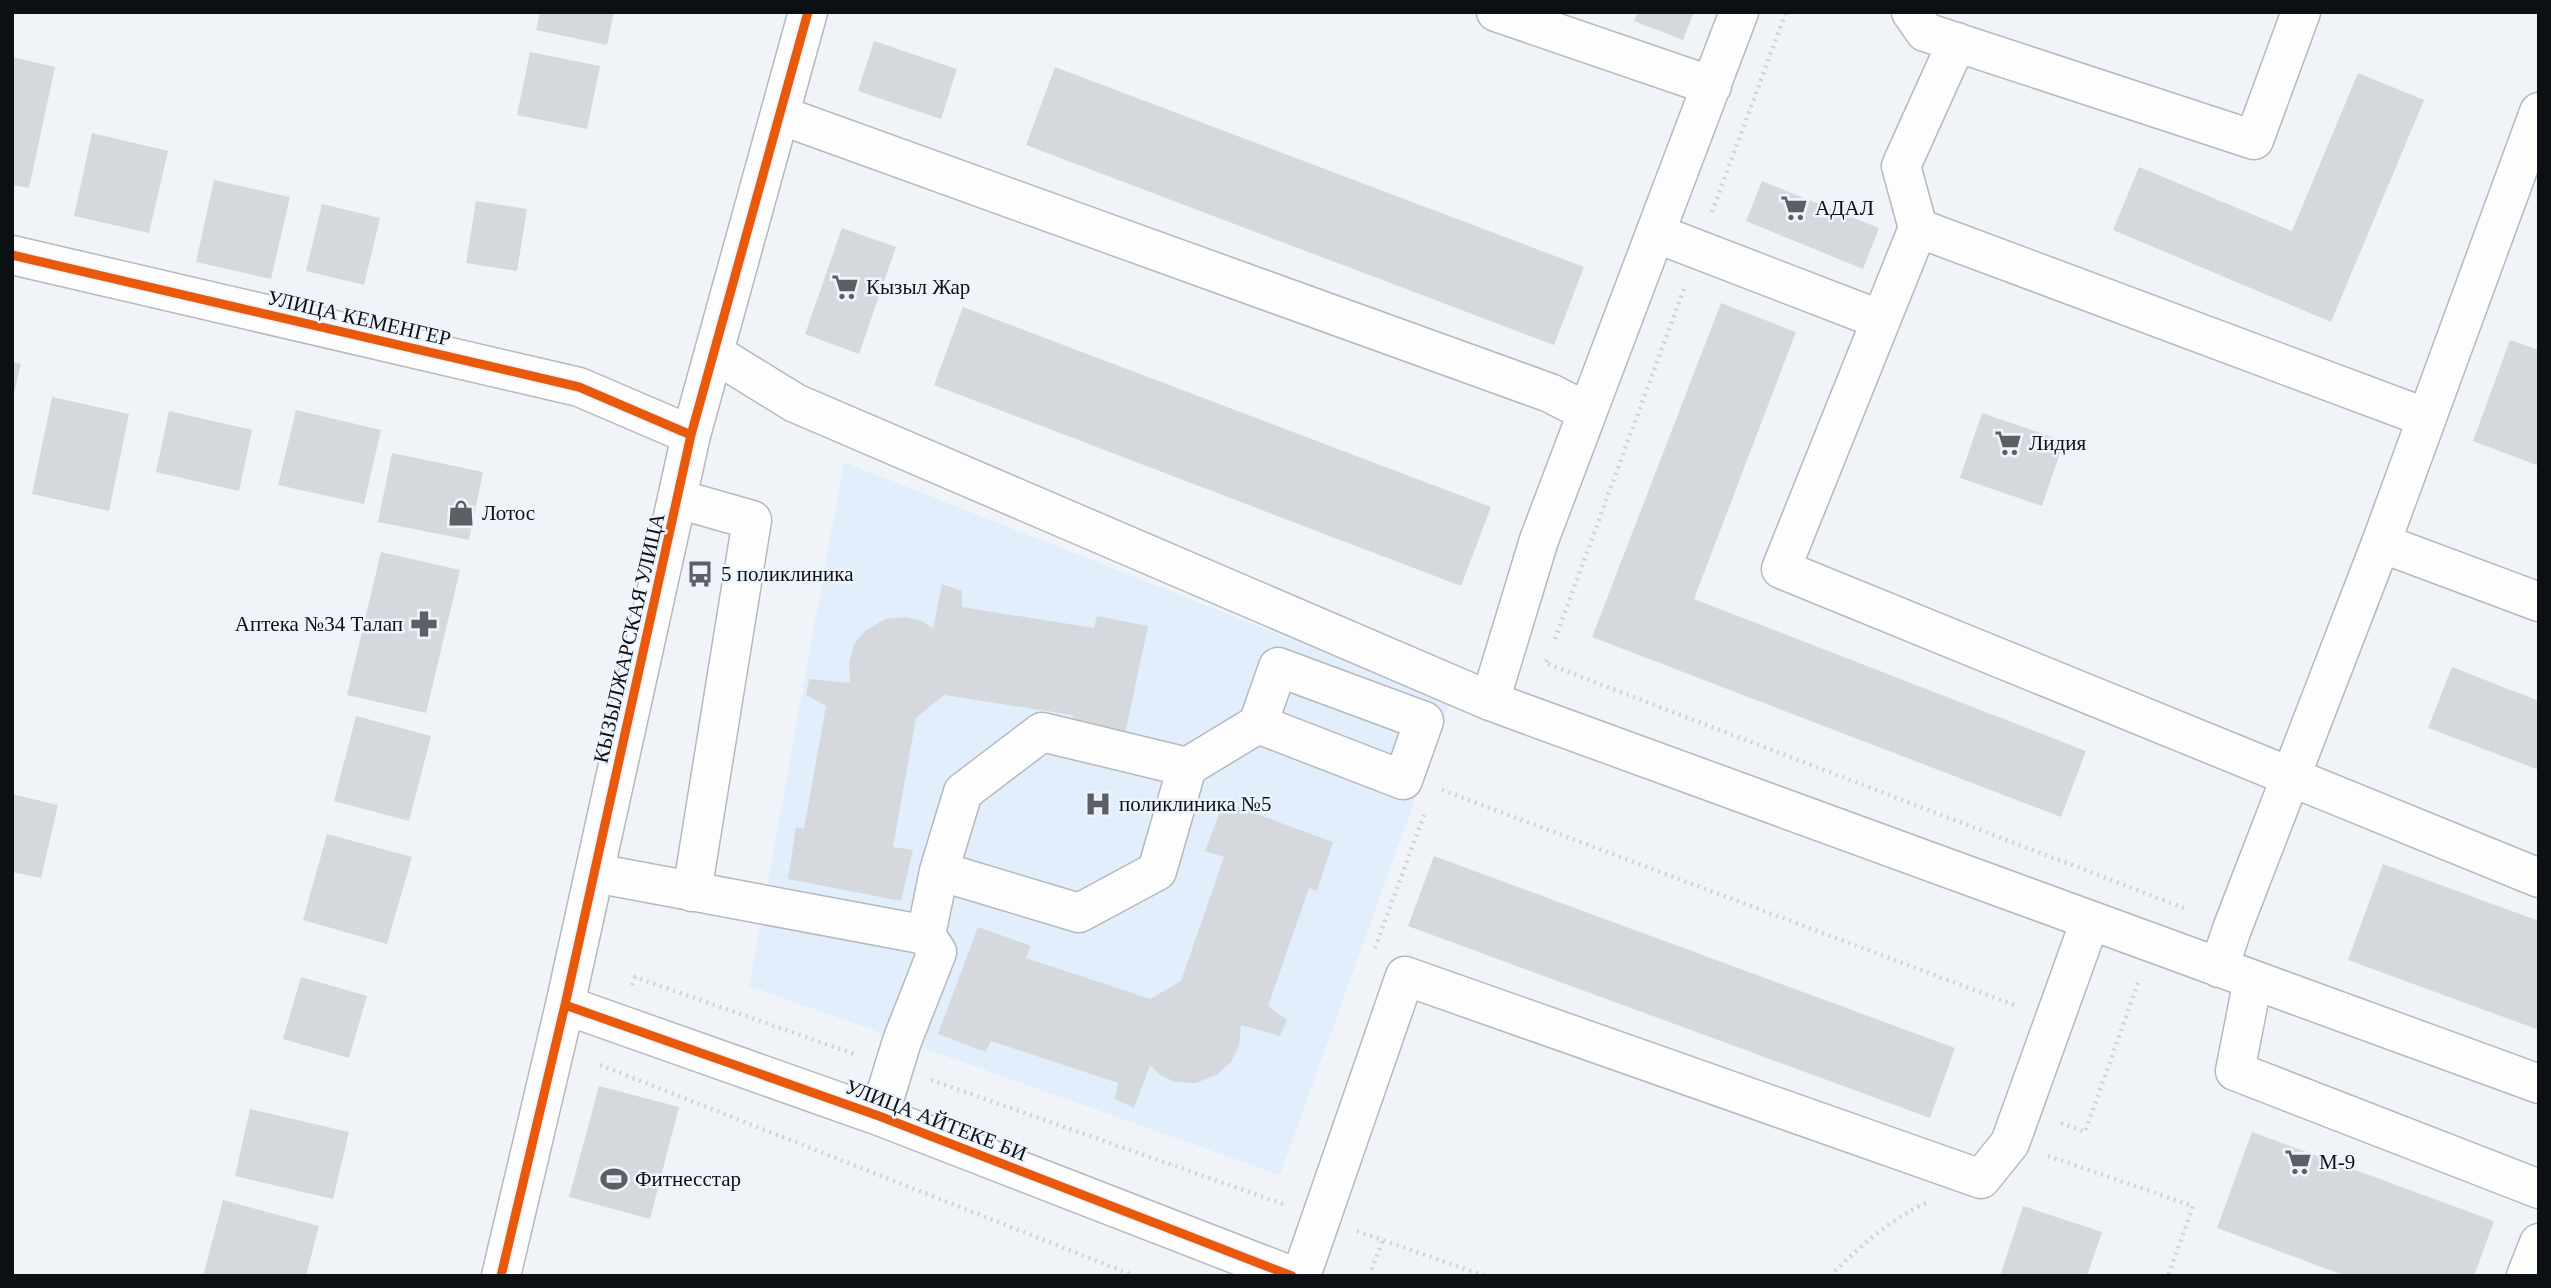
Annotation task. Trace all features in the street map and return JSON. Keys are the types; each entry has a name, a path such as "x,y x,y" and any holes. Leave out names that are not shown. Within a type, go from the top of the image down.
{"street":[{"name":"КЫЗЫЛЖАРСКАЯ УЛИЦА","path":"501,1276 595,873 691,435 808,12"},
{"path":"1496,12 1712,86"},
{"path":"1490,701 1539,540 1739,12"},
{"path":"1911,12 1925,32 2254,140 2301,12"},
{"path":"1957,42 1901,166 1918,228 1781,569 2539,878"},
{"path":"2539,112 2381,542 2290,778 2236,974 2235,1070 2539,1189"},
{"path":"780,115 1550,393 1587,412"},
{"path":"1918,228 2427,418"},
{"path":"1655,233 1881,320"},
{"name":"УЛИЦА КЕМЕНГЕР","path":"12,256 579,387 691,435"},
{"path":"714,353 795,403 1490,701 2539,1084"},
{"path":"678,499 752,520 692,892"},
{"path":"2381,542 2539,602"},
{"path":"939,871 1079,913 1157,871 1187,767 1258,724"},
{"path":"878,1116 937,952 926,935 939,871 963,792 1042,732 1187,767"},
{"path":"595,873 926,935"},
{"path":"1301,1276 1405,976 1981,1179 2016,1126 2090,920"},
{"name":"УЛИЦА АЙТЕКЕ БИ","path":"565,1005 878,1116 1292,1276"},
{"path":"2526,1276 2539,1243"}],"path":[{"path":"1434,788 2054,1020"},
{"path":"1405,976 1369,963 1425,813"},
{"path":"2016,1126 2085,1132 2153,943"},
{"path":"618,1024 635,977 1293,1208"},
{"path":"600,1065 1135,1276"},
{"path":"2016,1126 2193,1206 2168,1276"},
{"path":"1830,1276 1848,1258 1906,1212 1981,1179"},
{"path":"1345,1226 1485,1276"},
{"path":"1369,1276 1383,1240"}],"shaded area":[{"name":"поликлиника №5","path":"844,462 1450,702 1280,1175 749,986"}],"building":[{"path":"540,12 614,12 607,45 536,30"},
{"path":"1638,12 1694,12 1683,40 1634,21"},
{"path":"874,41 957,69 941,119 858,91"},
{"path":"530,52 600,66 587,129 517,115"},
{"path":"12,57 55,67 29,188 12,185"},
{"path":"1055,67 1584,267 1554,345 1026,145"},
{"path":"2358,73 2424,100 2331,322 2113,230 2139,167 2292,231"},
{"path":"92,133 168,151 149,233 74,216"},
{"path":"214,180 290,197 271,279 196,262"},
{"path":"1762,181 1879,228 1863,269 1746,221"},
{"path":"476,201 527,209 517,271 466,263"},
{"path":"322,204 380,218 364,285 306,271"},
{"path":"842,228 896,247 859,354 805,334"},
{"path":"1721,303 1796,332 1694,599 2086,751 2061,817 1592,637"},
{"path":"963,307 1491,507 1461,586 934,385"},
{"path":"2510,340 2539,350 2539,466 2473,441"},
{"path":"12,362 21,364 13,397 12,397"},
{"path":"52,397 129,414 109,511 32,494"},
{"path":"296,410 381,430 364,504 278,485"},
{"path":"169,411 252,430 239,491 156,472"},
{"path":"1982,413 2064,441 2042,506 1960,478"},
{"path":"392,453 483,472 469,540 378,522"},
{"path":"381,552 460,570 426,713 347,695"},
{"path":"942,584 962,591 962,607 1094,628 1097,616 1148,626 1124,739 1070,728 1073,715 944,695 916,718 893,847 913,850 901,901 788,879 796,827 804,829 826,706 806,695 809,679 850,683 849,663 854,644 865,631 885,619 906,617 922,621 933,629"},
{"path":"2452,667 2539,701 2539,770 2428,728"},
{"path":"356,716 431,736 409,821 334,801"},
{"path":"12,794 58,805 41,878 12,872"},
{"path":"1224,802 1333,842 1317,891 1309,888 1268,1006 1287,1020 1280,1036 1241,1025 1239,1045 1231,1062 1218,1074 1196,1083 1175,1082 1160,1075 1150,1065 1134,1108 1115,1099 1118,1083 991,1041 986,1052 938,1034 978,927 1031,946 1026,958 1150,999 1181,981 1224,857 1205,851"},
{"path":"327,834 412,857 387,944 303,920"},
{"path":"1434,856 1955,1048 1930,1118 1408,926"},
{"path":"2383,864 2539,921 2539,1030 2348,960"},
{"path":"301,977 367,996 349,1058 283,1039"},
{"path":"599,1086 679,1107 650,1219 569,1197"},
{"path":"250,1109 349,1132 333,1199 235,1176"},
{"path":"2252,1132 2494,1221 2474,1276 2346,1276 2217,1228"},
{"path":"223,1200 319,1226 306,1276 203,1276"},
{"path":"2023,1206 2102,1232 2087,1276 2000,1276"}],"cycle path":[{"path":"501,1276 565,1005 691,435 808,12"},
{"path":"12,255 579,387 691,435"},
{"path":"565,1005 879,1116 1292,1276"}],"place":[{"name":"АДАЛ","path":"1794,208"},
{"name":"Кызыл Жар","path":"845,287"},
{"name":"Лидия","path":"2008,443"},
{"name":"Лотос","path":"461,513"},
{"name":"5 поликлиника","path":"700,574"},
{"name":"Аптека №34 Талап","path":"424,624"},
{"name":"поликлиника №5","path":"1098,804"},
{"name":"M-9","path":"2298,1162"},
{"name":"Фитнесстар","path":"614,1179"}]}
